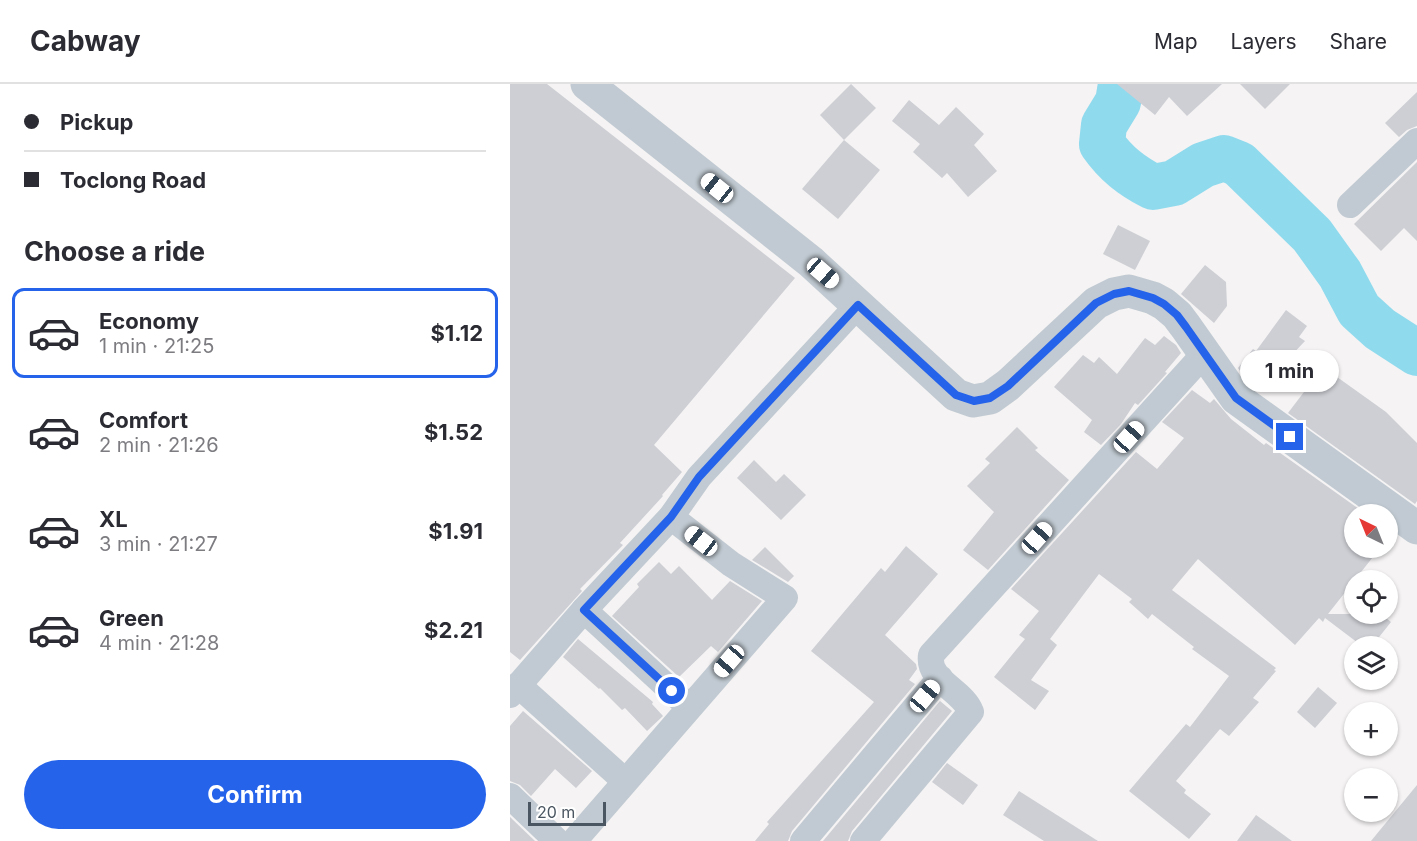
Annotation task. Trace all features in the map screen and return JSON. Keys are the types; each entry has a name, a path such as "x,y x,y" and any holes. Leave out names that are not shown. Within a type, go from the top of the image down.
{"street":[{"path":"587,84 811,262 956,395 974,401 990,398 1008,386 1072,323 1096,303 1114,294 1129,291 1153,298 1177,315 1236,398 1417,528"},
{"path":"1350,205 1417,141"},
{"path":"625,781 514,690 584,610 671,517 699,477 858,305"},
{"path":"863,841 971,712 968,703 934,672 930,664 931,655 1205,353"},
{"path":"574,841 785,597 731,564 671,517"},
{"path":"584,610 689,707"},
{"path":"803,841 940,678"},
{"path":"510,796 557,841"}],"building":[{"path":"510,84 547,84 795,278 654,445 682,472 620,543 623,545 580,589 582,591 520,660 510,652"},
{"path":"851,84 876,108 844,140 820,115"},
{"path":"1117,84 1222,84 1187,116 1169,97 1155,115"},
{"path":"1240,84 1290,84 1265,109"},
{"path":"1417,92 1417,126 1407,130 1399,137 1385,123"},
{"path":"909,100 939,125 956,107 984,134 974,145 997,171 968,197 947,173 942,178 913,152 920,144 892,121"},
{"path":"844,140 880,170 838,219 802,189"},
{"path":"1417,162 1417,241 1404,228 1381,251 1354,224"},
{"path":"1118,225 1150,241 1135,270 1103,254"},
{"path":"1205,265 1226,282 1227,306 1214,323 1181,294"},
{"path":"1286,310 1307,326 1299,337 1305,341 1258,391 1250,385 1238,368 1253,349 1256,351"},
{"path":"1164,336 1176,345 1181,353 1165,372 1167,373 1138,405 1135,403 1121,424 1101,445 1084,432 1092,420 1054,387 1083,355 1094,363 1099,357 1117,374 1145,338 1155,345"},
{"path":"1323,367 1386,412 1417,443 1417,501 1415,504 1288,413"},
{"path":"1192,390 1210,403 1214,399 1231,419 1264,445 1266,443 1352,504 1344,504 1344,558 1372,558 1363,570 1344,570 1344,594 1328,614 1344,614 1344,624 1389,624 1380,636 1349,636 1325,618 1323,622 1319,618 1295,645 1198,559 1172,590 1276,668 1274,670 1276,671 1253,698 1259,702 1229,736 1220,729 1176,781 1186,790 1184,793 1211,814 1189,839 1129,791 1186,724 1190,727 1229,676 1192,649 1194,647 1152,614 1148,619 1129,602 1132,599 1099,574 1050,639 1057,645 1031,680 1049,691 1035,710 994,677 1025,639 1019,635 1039,611 1011,589 1136,452 1157,469 1184,438 1162,422"},
{"path":"1017,427 1038,448 1035,450 1069,480 988,570 963,550 994,512 967,486 990,463 985,459"},
{"path":"754,460 776,482 784,474 806,495 781,520 737,478"},
{"path":"906,546 938,574 885,635 916,664 917,669 909,680 915,684 792,831 788,841 755,841 769,824 767,822 874,702 811,651 881,568 885,572"},
{"path":"765,547 794,576 788,582 752,560"},
{"path":"659,562 671,574 679,566 712,600 730,581 762,601 718,652 711,646 679,677 612,616 639,587 637,584"},
{"path":"578,639 653,702 652,704 663,716 647,731 625,708 622,710 563,657"},
{"path":"1318,687 1337,703 1315,728 1297,712"},
{"path":"940,701 952,711 852,831 848,841 823,841"},
{"path":"523,711 592,771 576,788 555,769 531,796 520,785 510,781 510,726"},
{"path":"947,763 978,785 963,805 932,782"},
{"path":"1417,785 1417,841 1371,841 1387,822 1398,822 1398,808"},
{"path":"1019,791 1098,841 1044,841 1003,815"},
{"path":"1256,815 1292,841 1237,841"},
{"path":"510,817 535,841 510,841"}],"waterway":[{"path":"1121,84 1118,102 1104,125 1102,144 1131,174 1153,187 1174,183 1203,165 1224,158 1239,164 1312,235 1340,274 1359,310 1380,329 1417,353"}],"route":[{"path":"672,691 584,610 671,517 699,477 858,305 934,377 956,395 974,401 990,398 1008,386 1072,323 1096,303 1114,294 1129,291 1153,298 1177,315 1236,398 1290,437"}]}
